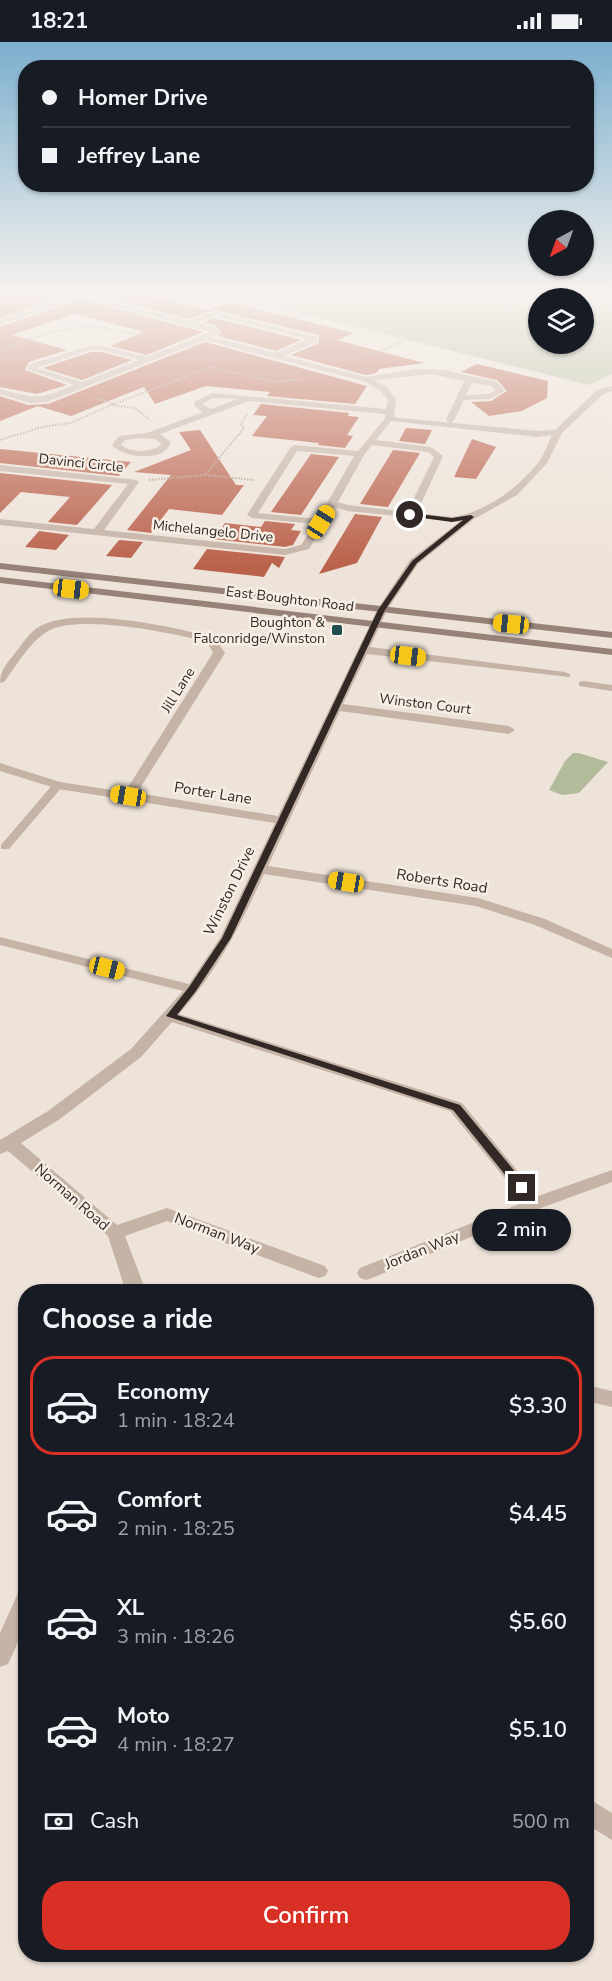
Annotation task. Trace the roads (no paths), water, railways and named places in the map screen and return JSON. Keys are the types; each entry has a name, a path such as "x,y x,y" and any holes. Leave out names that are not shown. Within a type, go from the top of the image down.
{"main road":[{"name":"East Boughton Road","path":"0,566 612,635"},
{"name":"East Boughton Road","path":"0,580 612,652"}],"street":[{"path":"0,391 29,400 44,400 79,386"},
{"path":"381,386 392,400 390,415"},
{"path":"450,420 466,386"},
{"path":"461,398 490,396 501,391 496,386"},
{"path":"390,415 399,421 538,434 558,432 600,392 612,388"},
{"path":"210,412 198,405 201,399 220,395 558,432"},
{"path":"149,435 164,439 167,442 166,446 144,453 125,452 116,446 122,438 149,435 248,398"},
{"name":"Michelangelo Drive","path":"0,522 285,552 305,547 360,454 390,415"},
{"name":"Winston Drive","path":"5,1146 54,1115 136,1053 193,989 227,938 382,610 414,562 471,517 514,493 544,461 558,432"},
{"path":"371,442 431,450 439,456 414,508"},
{"path":"321,522 252,515 294,448 360,454"},
{"name":"Davinci Circle","path":"0,468 134,482 97,532"},
{"path":"333,503 349,502 414,508 460,513 471,517"},
{"path":"333,503 347,508 452,520 471,517"},
{"name":"Jill Lane","path":"0,680 42,629 58,622 81,620 128,625 189,633 212,640 219,653 128,796"},
{"path":"364,650 565,675"},
{"path":"583,684 612,687"},
{"name":"Winston Court","path":"337,708 509,730"},
{"name":"Porter Lane","path":"0,767 58,785 282,820"},
{"name":"Roberts Road","path":"258,869 478,902 540,922 612,954"},
{"path":"0,941 193,989"},
{"path":"171,1016 456,1107 535,1204"},
{"name":"Norman Road","path":"5,1146 115,1233 132,1284"},
{"name":"Jordan Way","path":"366,1273 535,1204 612,1176"},
{"name":"Norman Way","path":"115,1233 167,1214 319,1271"},
{"path":"594,1395 612,1399"},
{"path":"0,1657 18,1618"},
{"path":"594,1815 612,1827"}],"lane":[{"path":"5,847 58,785"}],"place":[{"name":"Boughton & Falconridge/Winston","path":"337,630"}]}
